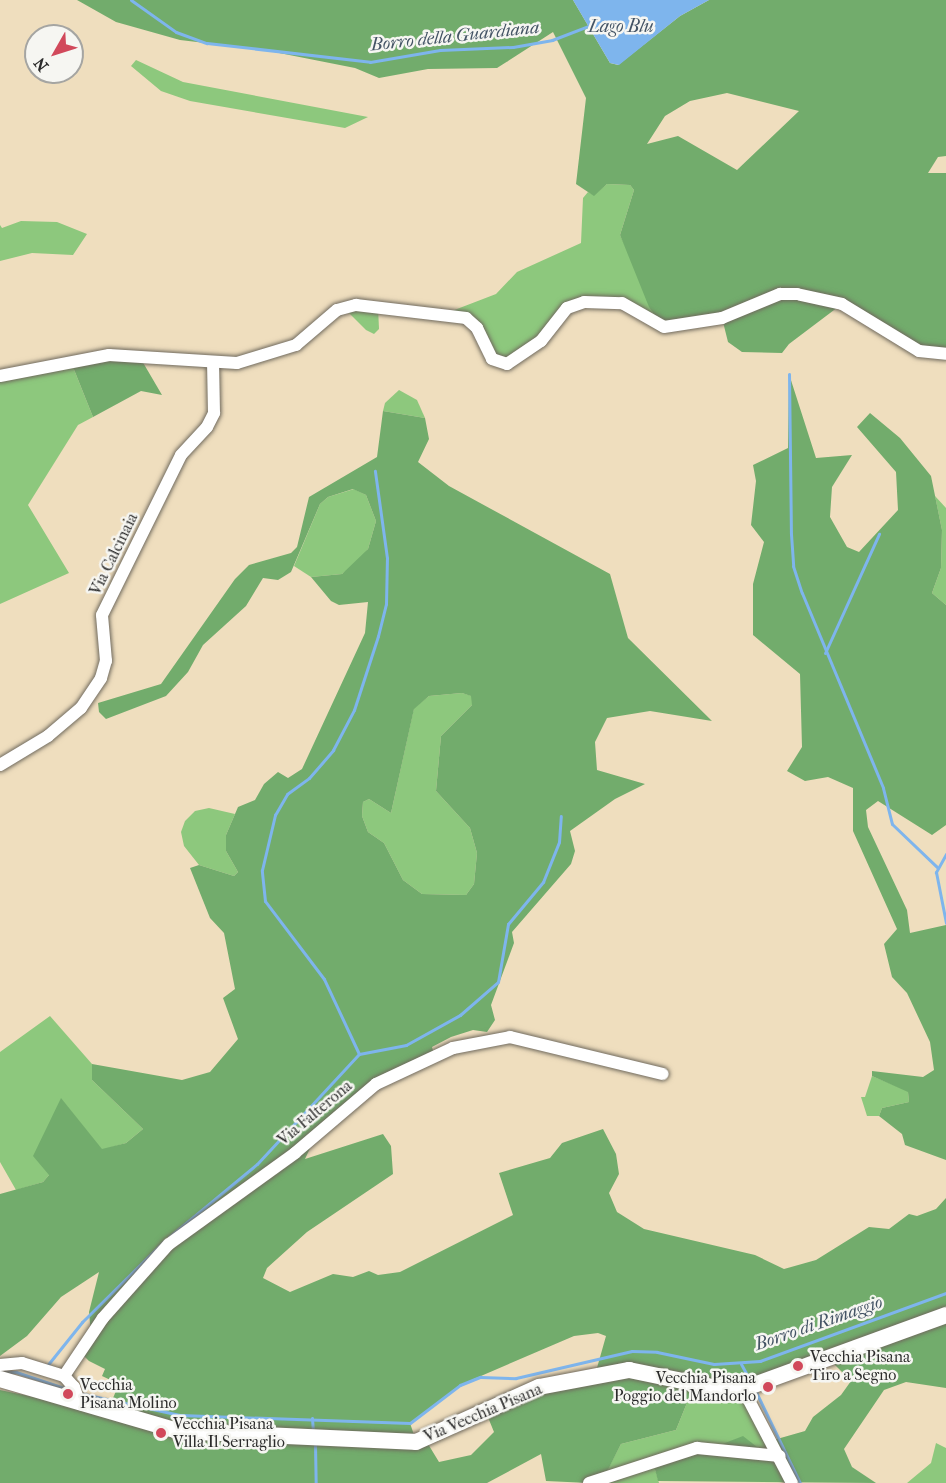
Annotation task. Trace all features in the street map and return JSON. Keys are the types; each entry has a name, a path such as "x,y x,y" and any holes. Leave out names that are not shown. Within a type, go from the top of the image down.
{"main road":[{"name":"Via Vecchia Pisana","path":"0,1379 133,1421 195,1433 416,1442 539,1387 613,1372 647,1371 712,1387 743,1389 946,1316"}],"street":[{"path":"0,376 109,355 237,363 283,351 308,337 337,310 356,305 466,318 477,328 492,359 507,363 541,341 567,308 584,302 622,303 664,327 722,318 780,294 797,294 842,304 919,351 946,354"},
{"name":"Via Calcinaia","path":"0,765 48,736 81,708 101,678 106,661 102,615 181,455 207,428 214,413 213,362"},
{"name":"Via Falterona","path":"64,1376 103,1318 169,1244 296,1153 376,1084 453,1048 510,1037 663,1074"},
{"path":"0,1365 22,1364 64,1376 74,1387 80,1404"},
{"path":"743,1389 780,1456 792,1483"},
{"path":"590,1483 697,1448 780,1456"}],"green space":[{"path":"77,0 573,0 610,63 618,65 680,16 709,0 946,0 946,156 938,157 928,173 946,173 946,354 919,351 842,304 789,344 782,353 742,352 728,342 722,318 664,327 649,307 620,235 634,190 630,185 607,184 594,196 576,184 586,98 553,32 497,68 428,69 379,78 355,68 264,50 180,40 116,22","holes":["727,93 799,111 737,170 678,136 647,144 665,116 690,101"]},
{"path":"136,60 183,82 368,117 345,128 190,101 161,91 131,66"},
{"path":"607,184 630,185 634,190 620,235 664,327 622,303 567,308 541,341 500,363 477,328 444,314 496,294 517,272 581,243 583,198 588,192 594,195"},
{"path":"21,221 57,222 87,234 73,255 32,253 0,261 0,225 2,228"},
{"path":"343,307 378,307 379,329 374,334 366,330"},
{"path":"138,354 162,395 141,391 93,417 71,362"},
{"path":"71,362 93,417 78,425 28,505 69,573 0,604 0,376"},
{"path":"789,374 816,458 852,455 832,487 830,517 847,547 859,552 898,510 896,472 857,427 870,413 900,438 931,476 942,530 941,568 932,593 946,605 946,825 932,835 878,801 866,810 868,827 907,910 910,933 946,925 946,1160 905,1145 902,1134 879,1116 882,1108 909,1102 908,1092 872,1076 872,1071 923,1077 934,1070 930,1042 907,993 892,977 884,944 897,929 853,831 853,788 828,777 805,781 787,771 802,747 800,674 753,635 753,584 764,542 751,525 756,481 753,465 788,448"},
{"path":"399,390 417,400 425,418 383,411 385,403"},
{"path":"383,411 425,418 429,439 418,462 449,486 610,574 628,638 712,721 650,711 607,718 595,742 597,770 645,784 615,799 570,831 575,851 571,864 512,932 514,943 491,1005 495,1020 487,1032 473,1030 451,1037 432,1047 434,1054 362,1091 312,1144 305,1159 383,1134 391,1146 393,1174 307,1232 267,1268 263,1278 290,1292 333,1274 353,1277 369,1271 378,1275 400,1272 513,1215 499,1173 550,1158 562,1143 603,1129 616,1154 619,1174 609,1193 617,1212 644,1229 755,1255 784,1269 816,1260 869,1227 889,1229 909,1214 917,1216 936,1209 946,1198 946,1388 906,1382 884,1390 844,1449 852,1467 876,1483 658,1481 653,1462 712,1448 743,1436 757,1447 779,1456 770,1441 805,1431 813,1417 841,1395 851,1381 829,1359 743,1389 695,1383 676,1430 621,1444 604,1478 589,1483 546,1481 541,1454 487,1483 0,1483 0,1390 107,1412 119,1384 102,1376 105,1369 89,1361 79,1351 91,1334 89,1312 99,1272 61,1297 27,1336 0,1356 0,1194 43,1182 49,1175 33,1156 61,1098 102,1149 126,1143 143,1129 92,1080 92,1064 182,1080 210,1072 238,1039 223,998 235,989 224,933 210,918 190,868 199,865 234,876 238,872 226,851 226,835 238,807 255,800 264,784 278,772 288,778 302,769 365,633 368,602 339,605 331,601 311,577 342,574 368,549 376,521 366,495 353,489 328,497 320,504 291,572 278,580 263,578 246,606 203,645 188,672 166,696 106,719 99,712 98,703 161,684 235,579 249,565 291,553 297,547 309,497 377,457","holes":["462,693 471,696 472,705 441,736 436,791 470,828 477,853 474,884 466,895 422,894 403,880 384,843 368,832 362,816 363,802 369,799 391,813 414,709 429,696","598,1333 606,1336 595,1375 485,1410 494,1432 471,1455 439,1462 425,1439 416,1441 410,1423 460,1385 574,1336"]},
{"path":"354,489 366,495 376,521 368,549 359,561 342,574 311,577 294,566 320,504 328,497"},
{"path":"935,496 946,508 946,605 932,593 941,568 942,530"},
{"path":"462,693 472,696 472,705 441,736 436,791 470,828 477,853 474,884 466,895 422,894 403,880 384,843 368,832 362,816 363,802 369,799 391,813 414,708 429,696"},
{"path":"209,808 235,814 226,835 226,851 238,872 234,876 199,865 184,846 181,832 185,821 195,811"},
{"path":"50,1016 92,1064 92,1080 143,1129 126,1143 102,1150 61,1099 49,1175 43,1182 16,1190 0,1162 0,1052"},
{"path":"872,1076 908,1091 909,1102 882,1108 879,1116 867,1116 861,1097 865,1097"},
{"path":"695,1383 743,1389 780,1456 757,1447 712,1448 653,1462 659,1483 589,1483 604,1477 621,1444 676,1430"},
{"path":"936,1443 946,1448 946,1483 907,1483 931,1463"}],"water":[{"name":"Lago Blu","path":"573,0 709,0 680,16 619,65 610,63"}],"waterway":[{"name":"Borro della Guardiana","path":"131,0 176,32 207,43 370,62 440,50 513,47 552,40 589,26"},
{"path":"789,374 793,566 802,593 883,788 892,824 937,867"},
{"path":"359,1054 324,979 265,901 262,870 275,815 287,794 309,778 333,750 354,710 378,636 386,604 387,558 375,471"},
{"path":"825,653 879,534"},
{"path":"359,1054 406,1045 460,1015 498,982 508,924 543,882 559,842 561,816"},
{"path":"946,854 936,872 946,923"},
{"path":"169,1237 257,1164 359,1054"},
{"path":"46,1367 82,1322 164,1241"},
{"name":"Borro di Rimaggio","path":"79,1393 180,1415 410,1423 460,1385 480,1377 516,1378 632,1351 657,1352 714,1364 760,1361 946,1293"},
{"path":"741,1364 750,1380"},
{"name":"Borro di Rimaggio","path":"4,1372 16,1372 73,1391"},
{"path":"756,1392 800,1483"},
{"path":"312,1418 313,1432"},
{"path":"315,1444 316,1483"}],"place":[{"name":"Vecchia Pisana Tiro a Segno","path":"798,1366"},
{"name":"Vecchia Pisana Poggio del Mandorlo","path":"768,1387"},
{"name":"Vecchia Pisana Molino","path":"68,1394"},
{"name":"Vecchia Pisana Villa Il Serraglio","path":"161,1433"}]}
